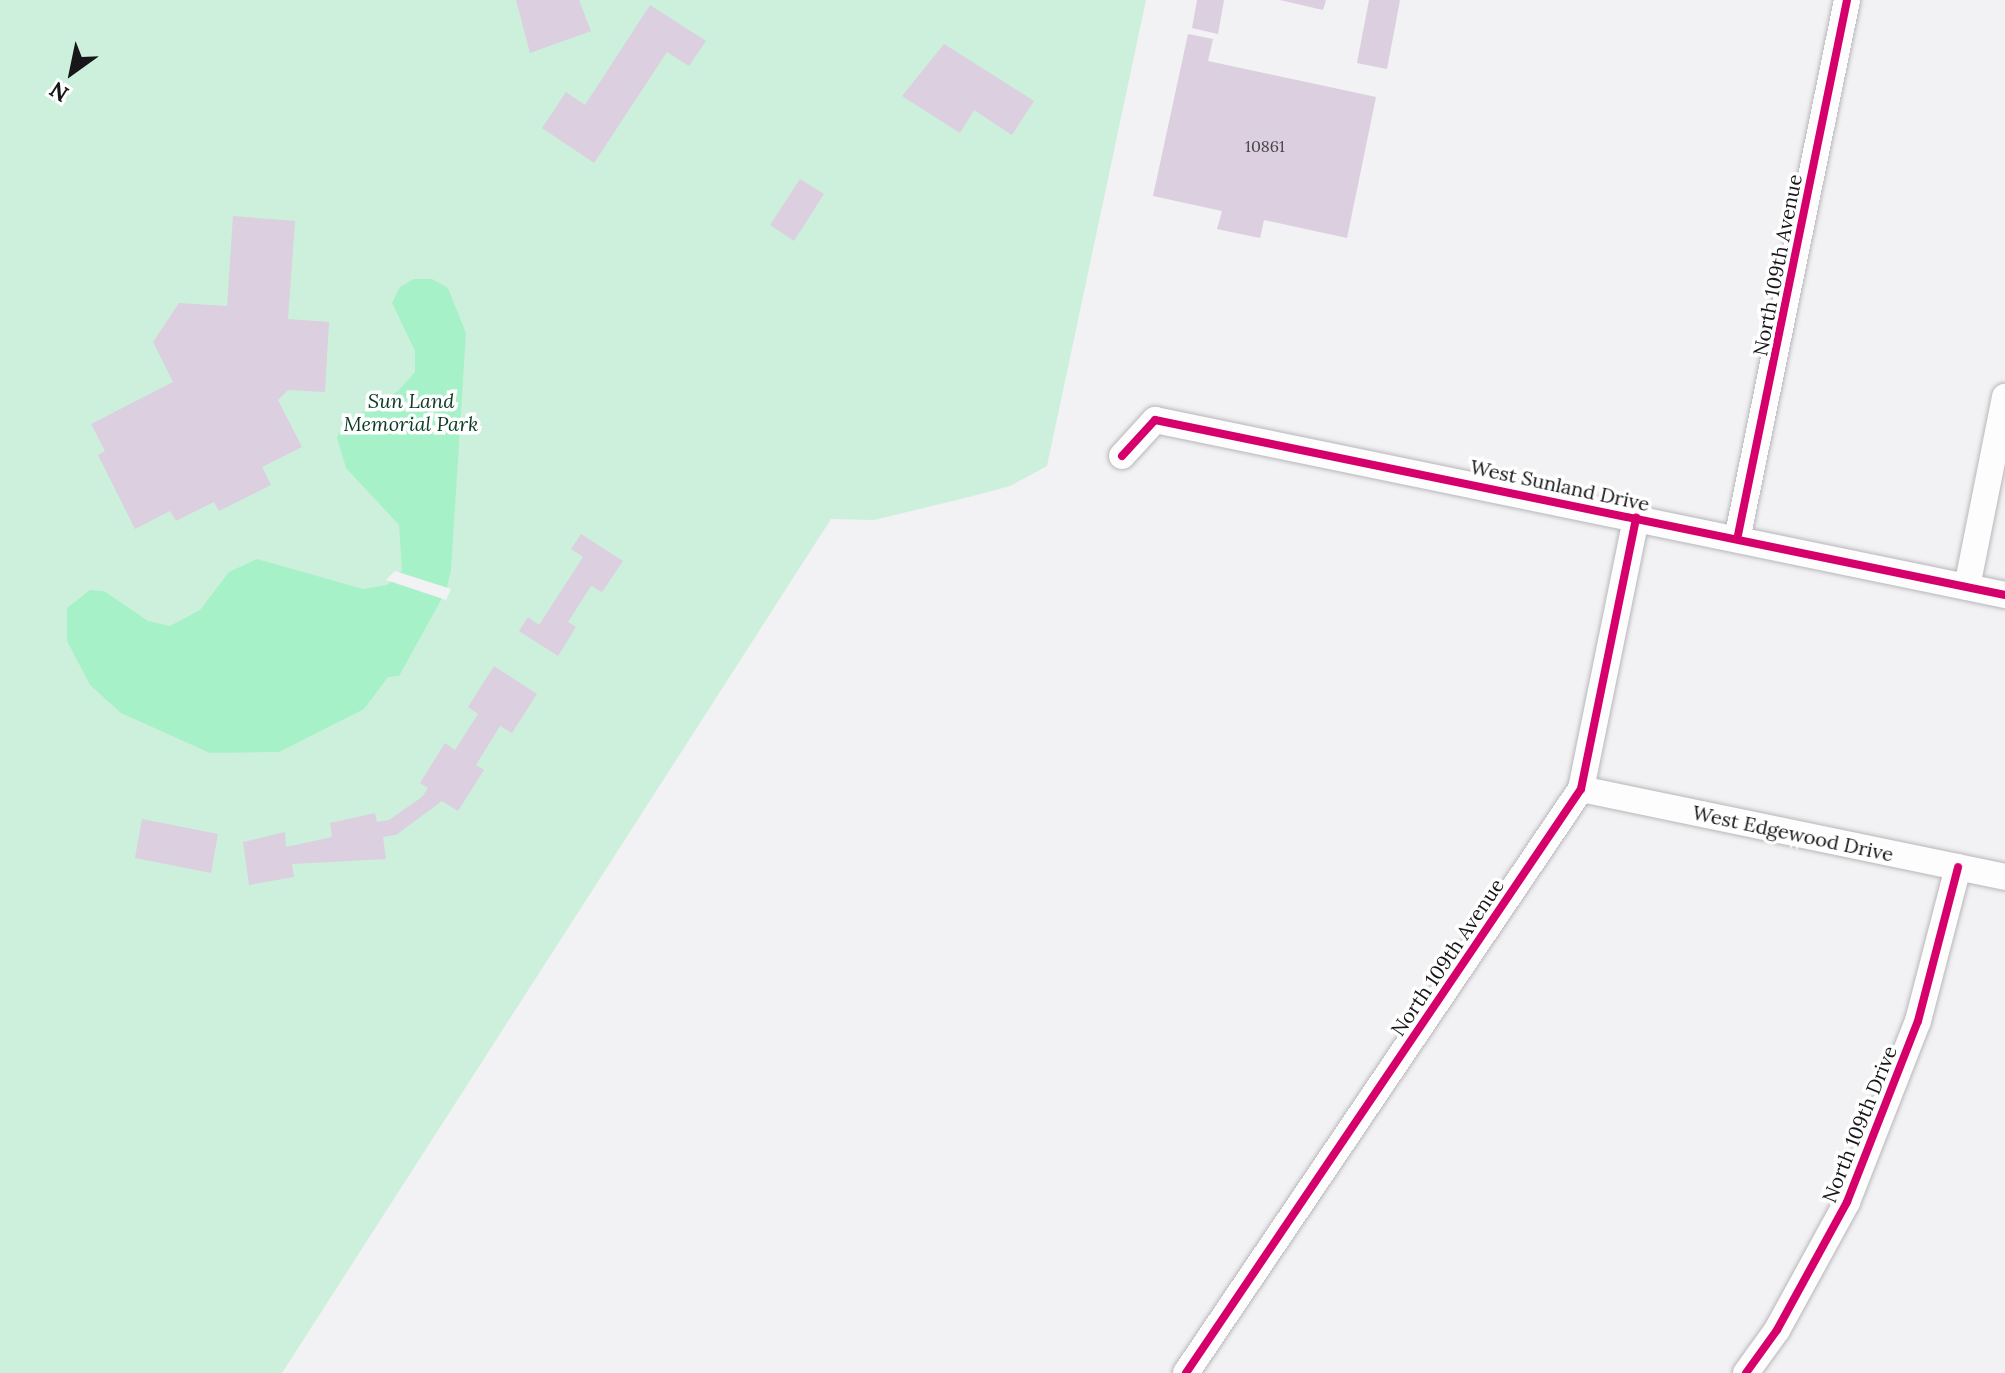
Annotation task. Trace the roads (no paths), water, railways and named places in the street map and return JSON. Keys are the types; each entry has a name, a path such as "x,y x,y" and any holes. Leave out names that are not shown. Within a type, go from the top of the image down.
{"street":[{"name":"North 109th Avenue","path":"1738,535 1847,0"},
{"path":"1967,587 2005,397"},
{"name":"West Sunland Drive","path":"1122,456 1155,420 1636,518 1738,535 2005,595"},
{"name":"North 109th Avenue","path":"1186,1373 1581,789 1636,518"},
{"name":"West Edgewood Drive","path":"1581,789 2005,877"},
{"name":"North 109th Drive","path":"1746,1373 1777,1330 1847,1202 1918,1021 1958,867"}],"park label":[{"name":"Sun Land Memorial Park","path":"411,412"}]}
